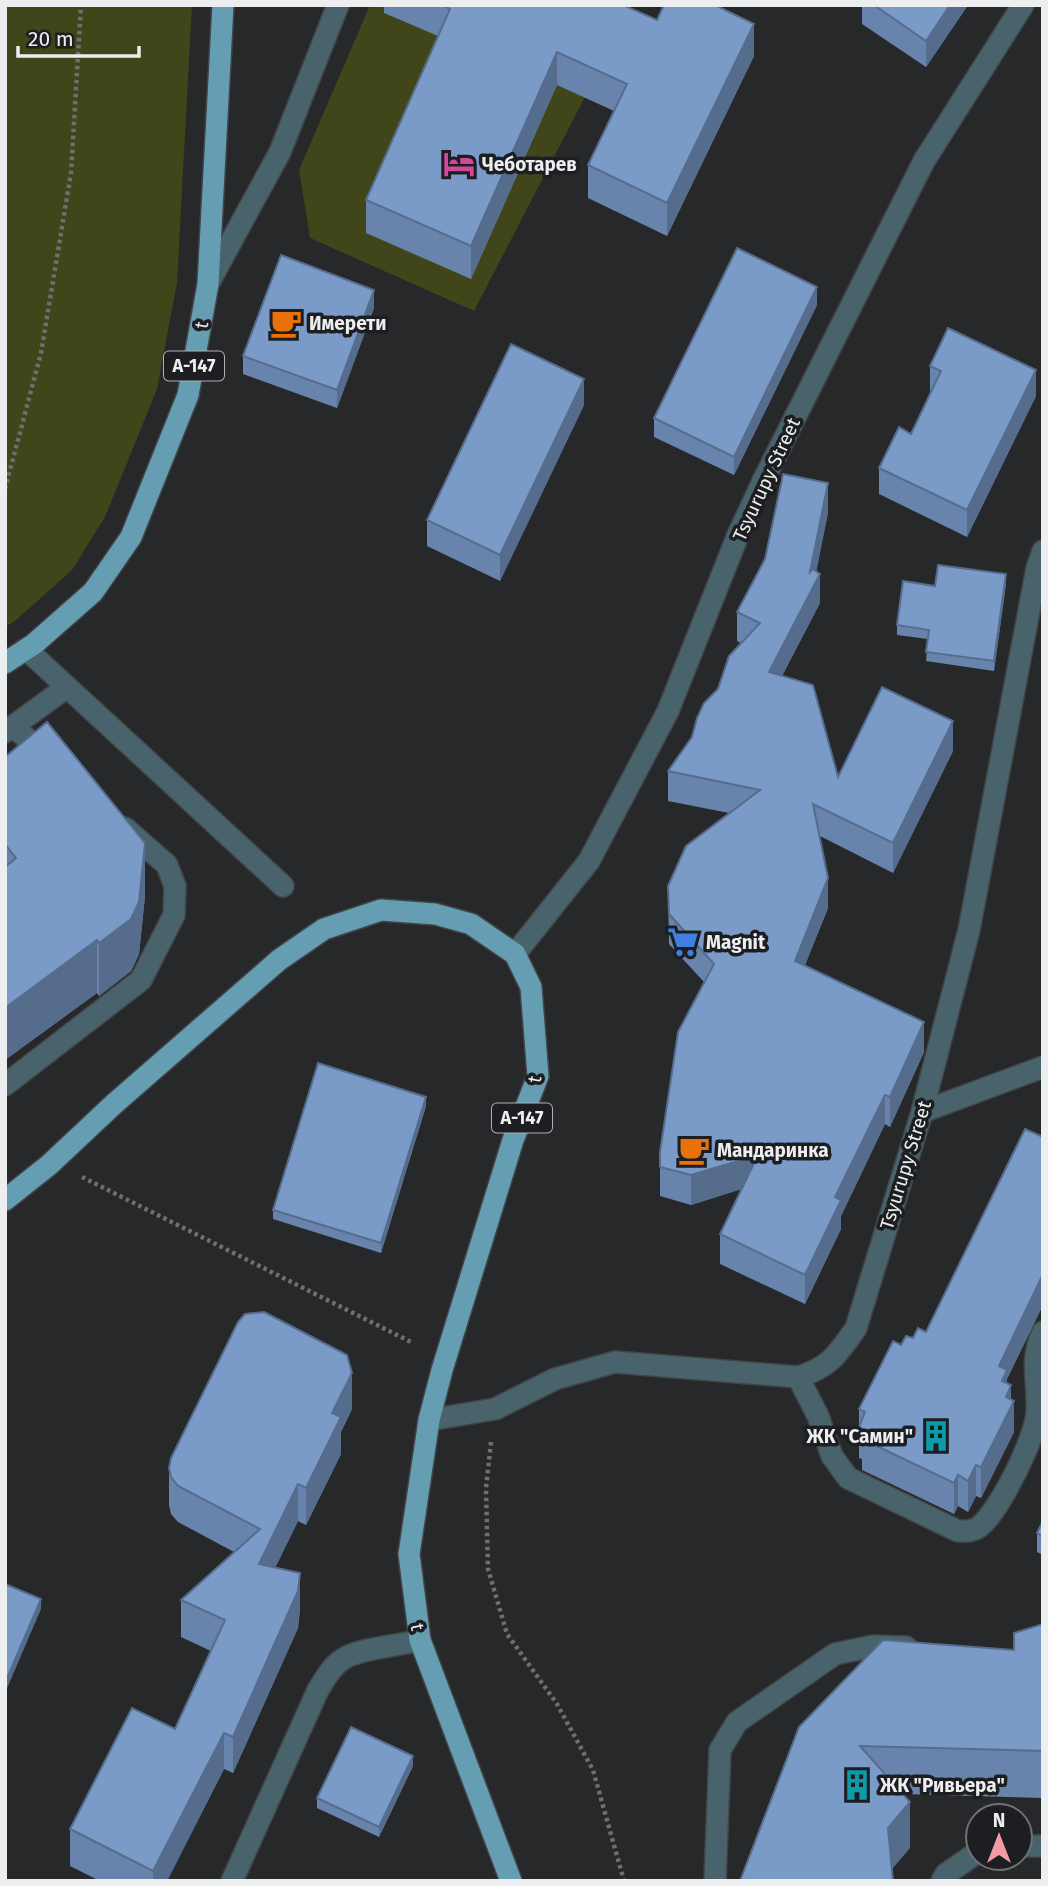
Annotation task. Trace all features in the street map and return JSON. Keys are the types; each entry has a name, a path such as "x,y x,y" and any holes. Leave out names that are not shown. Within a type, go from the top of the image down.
{"main road":[{"name":"t","path":"5,663 26,649 93,592 131,537 188,395 208,284 223,5"},
{"name":"t","path":"5,1200 279,960 324,929 382,910 435,914 471,924 515,954 531,986 538,1076 513,1140 442,1370 429,1420 409,1554 420,1640 511,1881"}],"street":[{"path":"208,284 280,152 338,5"},
{"name":"Tsyurupy Street","path":"515,954 589,861 668,711 738,535 763,481 924,161 1023,5"},
{"name":"Tsyurupy Street","path":"429,1420 495,1409 555,1379 615,1362 798,1377 816,1372 835,1358 856,1328 922,1112 970,930 1037,568 1043,551"},
{"path":"26,649 283,886"},
{"path":"64,773 9,729 67,687"},
{"path":"5,1085 141,980 174,915 175,886 167,865 105,810"},
{"path":"922,1112 1043,1067"},
{"path":"798,1377 818,1416 832,1456 848,1478 958,1531 971,1531 994,1513 1034,1432 1038,1411 1034,1368 1036,1346 1043,1332"},
{"path":"232,1881 318,1690 330,1672 342,1660 357,1652 420,1640"},
{"path":"715,1881 720,1750 737,1722 835,1654 873,1646 922,1647"},
{"path":"942,1881 946,1874 964,1862"}],"path":[{"path":"5,489 41,353 71,173 81,5"},
{"path":"79,1176 413,1343"},
{"path":"495,1409 486,1488 488,1569 507,1634 556,1704 593,1770 624,1881"}],"green space":[{"path":"5,5 192,5 177,283 157,389 105,517 72,570 5,627"},
{"path":"370,5 620,5 615,39 474,311 310,238 299,170"}],"building":[{"path":"442,5 623,5 657,20 664,5 715,5 754,24 667,203 588,165 627,84 557,52 471,246 366,200 450,9"},
{"path":"874,5 950,5 926,41"},
{"path":"737,248 817,287 734,457 654,418"},
{"path":"281,255 374,290 337,390 243,356"},
{"path":"948,328 1036,370 967,510 879,468 899,427 911,434 941,371 930,366"},
{"path":"511,344 584,379 500,555 427,520"},
{"path":"783,474 828,483 810,572 813,569 820,574 769,672 813,685 838,777 882,687 953,721 893,843 813,804 828,878 795,961 924,1022 890,1097 885,1095 835,1197 841,1200 805,1275 720,1234 758,1155 691,1175 660,1167 678,1032 714,964 669,914 668,886 686,846 760,790 668,771 692,737 704,703 718,689 729,656 760,623 737,612 765,559"},
{"path":"938,565 1006,574 994,661 926,652 929,630 897,625 903,581 935,586"},
{"path":"47,722 145,843 139,902 131,919 99,943 97,940 5,1008 5,867 16,858 5,844 5,757"},
{"path":"318,1063 426,1097 381,1243 273,1210"},
{"path":"1025,1129 1043,1137 1043,1274 999,1366 1007,1370 1002,1381 1011,1385 1006,1397 1014,1401 981,1467 976,1465 968,1481 958,1475 954,1483 862,1439 866,1431 859,1427 865,1412 859,1409 893,1341 901,1345 906,1336 913,1338 918,1328 926,1332"},
{"path":"264,1312 347,1355 352,1373 332,1413 341,1417 306,1488 298,1484 259,1564 300,1573 298,1591 233,1737 224,1733 153,1871 70,1829 132,1708 175,1729 225,1620 181,1600 260,1529 178,1486 171,1477 169,1468 171,1458 238,1322 245,1314"},
{"path":"1043,1521 1043,1537 1037,1533"},
{"path":"5,1584 41,1599 5,1683"},
{"path":"1043,1624 1043,1751 860,1746 910,1802 888,1828 893,1881 740,1881 799,1727 883,1640 1014,1650 1014,1633"},
{"path":"351,1727 413,1756 379,1827 317,1798"}],"place":[{"name":"Чеботарев","path":"459,164"},
{"name":"Имерети","path":"286,323"},
{"name":"Magnit","path":"683,942"},
{"name":"Мандаринка","path":"694,1150"},
{"name":"ЖК \"Самин\"","path":"936,1436"},
{"name":"ЖК \"Ривьера\"","path":"857,1785"}]}
